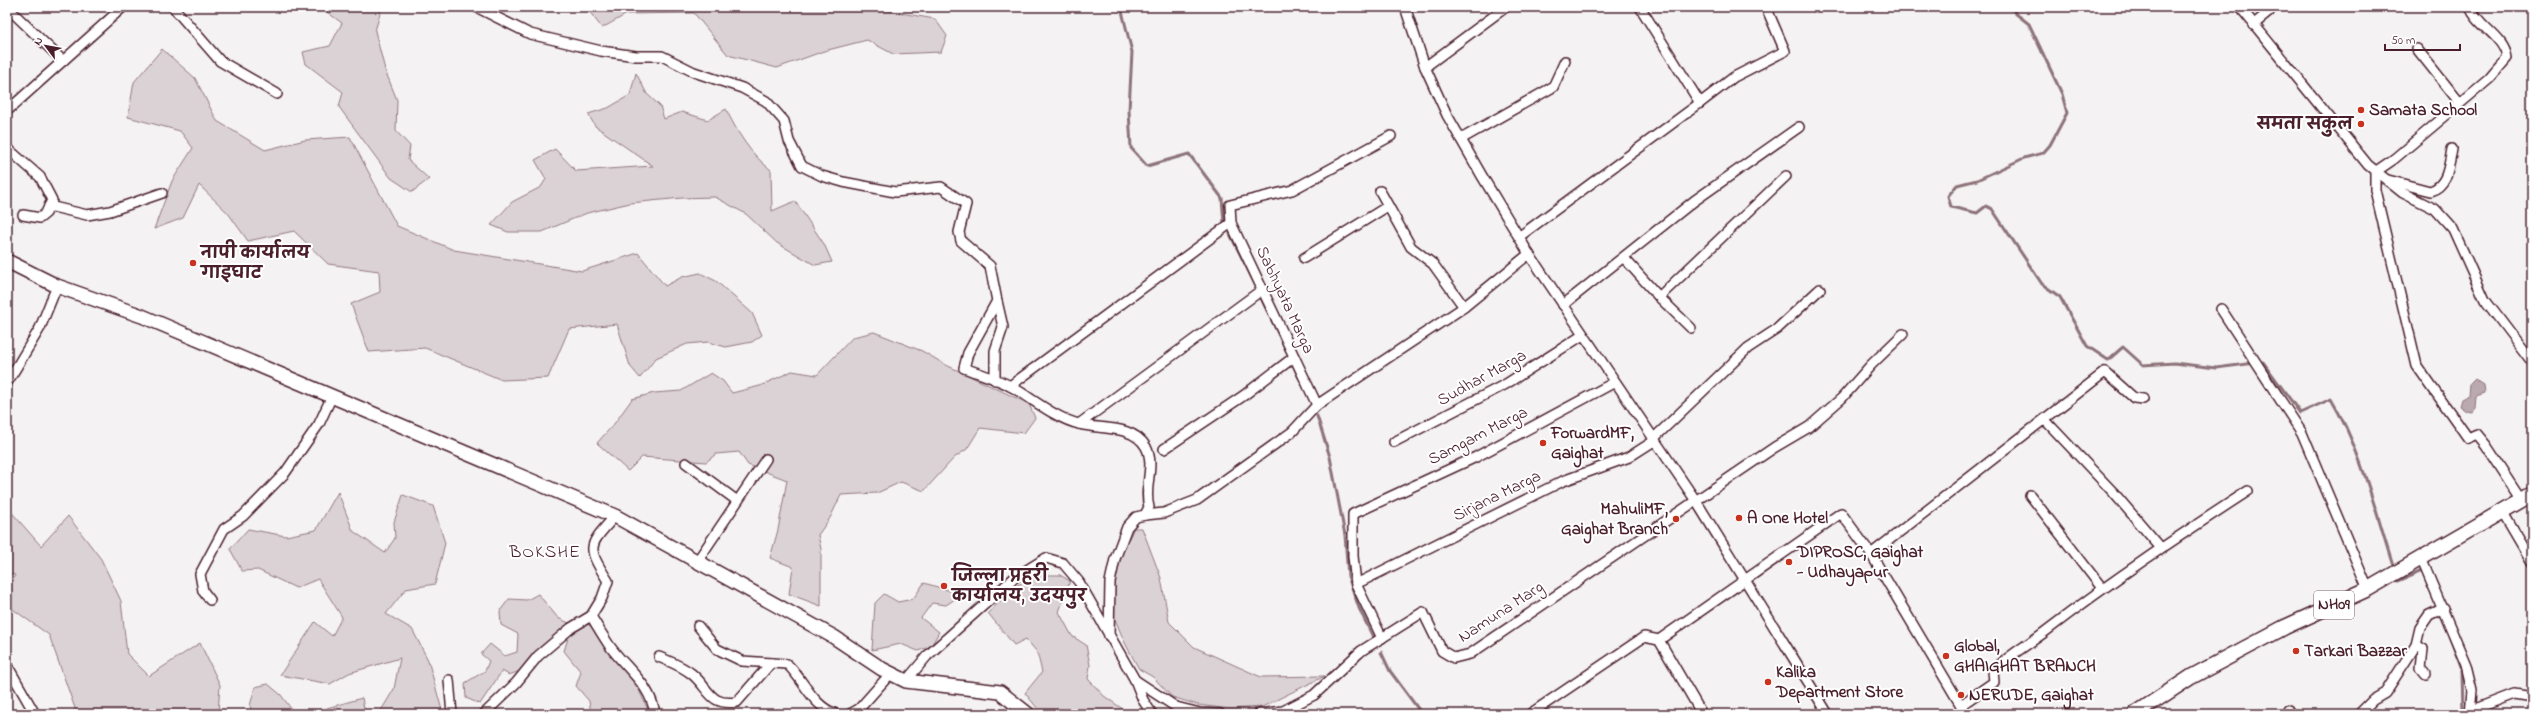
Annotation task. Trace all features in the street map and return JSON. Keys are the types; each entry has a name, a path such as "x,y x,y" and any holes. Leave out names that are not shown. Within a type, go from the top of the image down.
{"main road":[{"path":"7,261 57,286 142,316 615,516 698,560 834,637 906,681 1000,692 1028,714"},
{"name":"NH09","path":"2135,714 2191,677 2285,627 2368,589 2527,497"}],"street":[{"path":"7,7 63,61"},
{"path":"7,111 123,7"},
{"path":"174,7 220,60 277,94"},
{"path":"476,7 530,34 601,51 636,56 662,56 694,72 742,88 766,101 784,121 789,142 802,166 822,176 843,182 895,192 941,187 966,204 959,232 961,241 990,266 1003,327 995,351 995,380"},
{"path":"1405,7 1425,67 1447,115 1520,236 1529,254 1696,501 1828,714"},
{"path":"1425,67 1506,7"},
{"path":"1640,7 1700,103"},
{"path":"1520,236 1734,77 1785,51 1766,7"},
{"path":"2240,7 2253,25 2375,172 2403,193 2435,209 2453,229 2485,300 2532,362"},
{"path":"2253,25 2269,12 2270,7"},
{"path":"2375,172 2394,159 2489,79 2507,58 2506,50 2500,41 2470,7"},
{"path":"2417,49 2460,103"},
{"path":"1461,139 1553,87 1565,61"},
{"path":"1563,305 1694,202 1799,128"},
{"path":"1010,386 1231,223 1230,205 1292,190 1391,136"},
{"path":"7,148 40,177 52,200 40,218 23,215"},
{"path":"2383,179 2430,191 2436,190 2441,186 2449,167 2452,149"},
{"path":"2375,172 2375,190 2417,366 2468,438 2477,434 2527,497"},
{"path":"1659,297 1786,176"},
{"path":"1380,191 1412,247 1433,264 1464,307"},
{"path":"49,206 87,215 110,211 162,193"},
{"path":"1304,258 1388,206"},
{"name":"Sabhyata Marga","path":"1231,223 1317,405"},
{"path":"1108,636 1110,582 1114,559 1127,528 1136,517 1164,513 1197,500 1292,432 1317,405 1464,307 1529,254"},
{"path":"1624,258 1659,297 1691,328"},
{"path":"7,383 40,328 57,286"},
{"path":"1079,424 1263,289"},
{"name":"Sirjana Marga","path":"1356,584 1563,481 1629,457 1654,440 1748,348 1777,329 1820,289"},
{"path":"997,301 968,353 964,368 1010,386 1061,417 1079,424 1111,428 1135,435 1145,446 1150,458 1147,499 1149,506 1145,515"},
{"path":"2221,309 2302,433 2368,589"},
{"path":"1696,501 1809,427 1842,398 1871,365 1903,334"},
{"name":"Sudhar Marga","path":"1394,442 1506,384 1583,335"},
{"path":"1164,449 1242,396 1294,357"},
{"path":"1871,554 2105,372 2134,398 2143,399"},
{"name":"Samgam Marga","path":"1356,584 1352,556 1353,514 1476,457 1615,382"},
{"path":"210,600 203,591 200,574 224,529 242,516 285,473 319,424 332,396"},
{"path":"2045,420 2113,492 2161,548"},
{"path":"698,560 736,500 766,459"},
{"path":"686,463 736,500"},
{"path":"1961,705 1994,682 1993,671 2011,654 2043,633 2102,588 2248,491"},
{"path":"2030,495 2102,588"},
{"name":"Namuna Marg","path":"1258,714 1283,711 1314,695 1361,650 1423,612 1442,651 1454,658 1470,654 1696,501"},
{"path":"2502,511 2532,562"},
{"path":"1530,714 1644,637 1658,640 1840,513 1871,554 1966,714"},
{"path":"484,714 516,683 538,656 571,628 591,616 602,598 608,581 597,563 592,550 592,543 615,516"},
{"path":"906,681 927,656 1014,578 1046,558 1063,563 1079,582 1108,636 1135,680 1143,700 1152,714"},
{"path":"2421,558 2444,608 2469,677 2472,690 2470,712 2514,694 2521,693 2532,697"},
{"path":"1356,584 1382,638"},
{"path":"2359,714 2373,700 2385,693 2416,645 2420,628 2429,615 2444,608"},
{"path":"591,616 609,646 638,676 646,690 655,714"},
{"path":"698,626 717,649 742,661 787,664 797,673 812,698 827,711 836,714"},
{"path":"1658,640 1702,714"},
{"path":"2416,645 2423,649 2421,668 2426,674"},
{"path":"659,657 679,665 694,675 710,696 725,704 737,702 771,663"},
{"path":"7,665 35,714"},
{"path":"853,713 859,709 891,673"},
{"path":"449,680 452,714"},
{"path":"1135,680 1184,714"},
{"path":"1176,707 1200,713 1220,714"}],"shaded area":[{"path":"320,7 382,7 375,31 385,70 397,100 396,131 410,146 408,160 429,179 412,192 391,178 339,107 343,92 306,64 303,52 330,46 342,23"},
{"path":"592,7 866,7 935,19 947,36 941,52 893,54 867,40 824,51 777,68 728,55 694,13 627,14 602,28 589,11"},
{"path":"162,49 195,78 217,121 265,150 305,140 350,137 397,226 454,250 582,271 638,253 665,286 682,277 700,273 716,281 752,313 762,335 752,342 726,347 708,342 687,344 656,358 640,378 630,366 617,324 569,329 548,378 502,380 425,348 369,352 351,304 380,292 379,271 328,264 294,231 248,241 228,213 199,185 183,218 154,229 172,181 193,148 180,131 128,117 134,82"},
{"path":"636,73 647,94 660,106 664,119 682,112 708,120 726,109 750,150 771,170 772,211 795,201 824,244 832,262 815,265 777,243 746,214 715,197 682,198 630,203 587,213 542,232 508,232 491,225 512,202 541,187 546,179 535,160 555,149 576,171 653,166 595,126 588,114 608,108 630,95"},
{"path":"874,332 922,351 946,365 1029,404 1035,418 1024,433 980,428 967,449 954,458 924,491 901,482 877,493 841,495 830,518 818,535 821,549 821,606 789,594 793,567 770,558 778,530 787,480 748,465 739,452 716,454 706,462 642,457 628,471 597,443 614,424 632,399 654,393 681,391 711,373 723,381 732,393 760,386 792,371 817,375 853,337"},
{"path":"2475,379 2484,385 2485,393 2476,396 2475,408 2472,412 2466,411 2459,406 2461,399 2469,395 2470,384"},
{"path":"338,492 353,531 385,553 395,538 394,522 403,495 433,506 445,543 435,584 406,589 386,614 412,629 428,660 443,714 379,714 394,689 400,658 349,673 330,684 280,675 315,622 332,636 342,617 318,579 296,588 258,570 242,571 230,549 248,529 286,536 316,530"},
{"path":"7,507 41,546 68,516 101,559 121,601 127,654 149,676 200,643 220,685 218,714 77,714 49,635 7,605 7,591 15,575 7,573"},
{"path":"1134,528 1142,528 1161,578 1169,622 1194,647 1261,677 1325,676 1262,707 1231,709 1198,705 1172,697 1153,677 1139,669 1125,643 1114,617 1115,578 1120,556"},
{"path":"1040,575 1060,575 1070,581 1059,612 1072,636 1086,645 1090,665 1088,679 1104,696 1127,712 1125,714 1042,714 1025,693 1042,672 1037,652 1026,639 1014,645 988,613 1017,585"},
{"path":"924,583 951,591 955,599 946,605 932,603 921,618 939,632 931,646 918,651 901,644 872,650 875,603 884,594 898,602 913,599"},
{"path":"538,594 558,618 569,623 534,653 520,671 509,675 502,671 480,704 466,698 465,683 485,671 489,661 481,654 490,644 505,656 517,652 518,634 501,625 500,611 509,599 527,600"},
{"path":"588,624 600,635 613,657 632,675 650,714 591,714 589,701 576,686 581,672 564,651 569,635"},
{"path":"268,684 281,695 295,714 253,714 250,706 255,687"},
{"path":"362,698 365,714 323,714 327,708"}],"waterway":[{"path":"966,9 972,7"},
{"path":"1121,7 1132,52 1129,110 1131,148 1147,166 1189,154 1222,198 1224,223"},
{"path":"2012,7 2015,13 2029,24 2062,94 2067,113 2050,145 2043,153 2024,158 1977,180 1957,185 1948,196 1951,207 1977,213 1986,206 1992,209 2042,284 2060,297 2087,346 2108,360 2123,347 2143,365 2174,363 2216,368 2263,362 2300,413 2331,399 2342,418 2359,459 2393,566"},
{"path":"1230,234 1256,286"},
{"path":"1261,298 1289,356"},
{"path":"1294,367 1299,378"},
{"path":"1317,416 1330,457 1345,535 1348,576 1359,608 1374,639"},
{"path":"2398,581 2422,571"},
{"path":"2450,638 2462,670 2463,714"},
{"path":"1381,652 1390,671 1422,714"}],"place":[{"name":"Samata School","path":"2361,110"},
{"name":"समता सकुल","path":"2361,124"},
{"name":"नापी कार्यालय गाइघाट","path":"193,263"},
{"name":"ForwardMF, Gaighat","path":"1543,443"},
{"name":"A One Hotel","path":"1739,518"},
{"name":"MahuliMF, Gaighat Branch","path":"1676,519"},
{"name":"DIPROSC, Gaighat - Udhayapur","path":"1789,562"},
{"name":"जिल्ला प्रहरी कार्यालय, उदयपुर","path":"944,586"},
{"name":"Tarkari Bazzar","path":"2296,651"},
{"name":"Global, GHAIGHAT BRANCH","path":"1946,656"},
{"name":"Kalika Department Store","path":"1768,682"},
{"name":"NERUDE, Gaighat","path":"1961,695"}],"district":[{"name":"BOKSHE","path":"545,553"}]}
